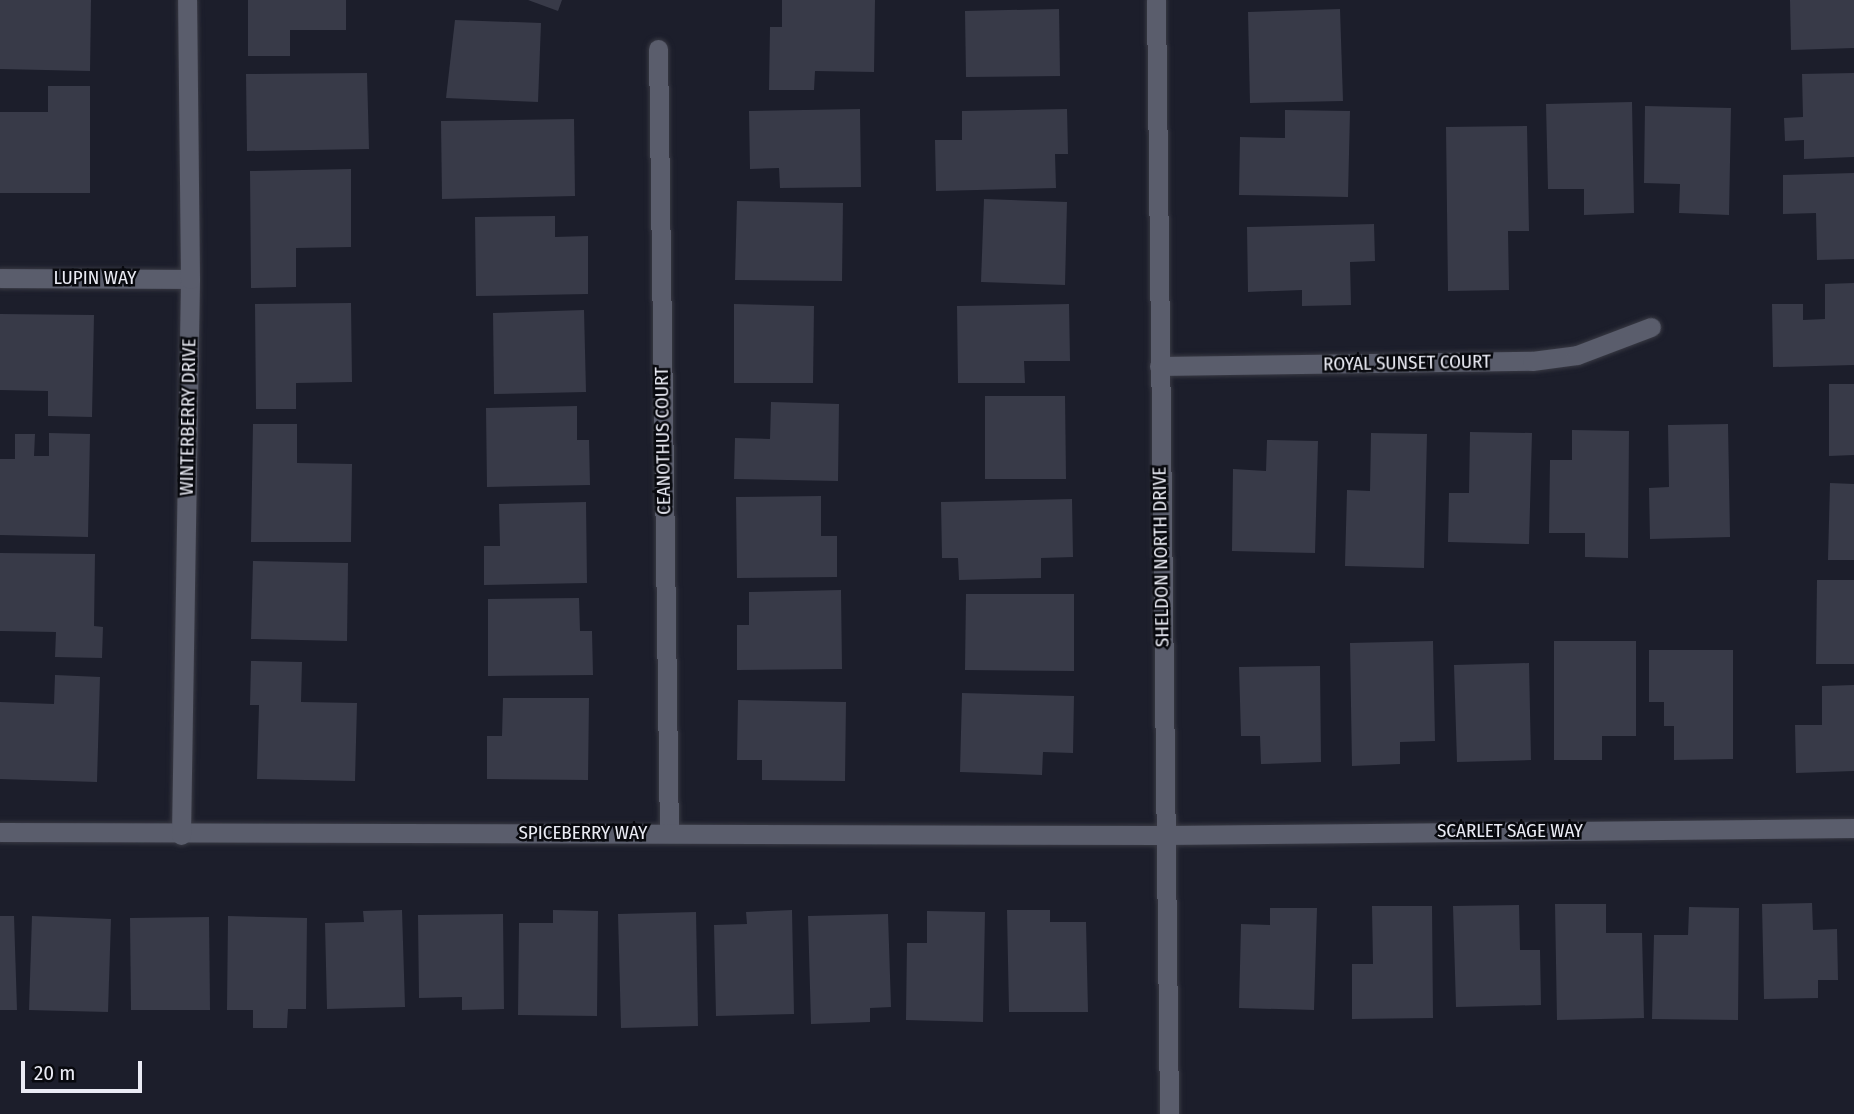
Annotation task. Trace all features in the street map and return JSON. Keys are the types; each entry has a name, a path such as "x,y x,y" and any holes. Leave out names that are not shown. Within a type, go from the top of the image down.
{"street":[{"name":"WINTERBERRY DRIVE","path":"181,835 190,279 187,0"},
{"name":"SHELDON NORTH DRIVE","path":"1156,0 1169,1114"},
{"name":"CEANOTHUS COURT","path":"658,49 669,833"},
{"name":"LUPIN WAY","path":"0,278 190,279"},
{"name":"ROYAL SUNSET COURT","path":"1159,366 1532,361 1577,355 1651,327"},
{"name":"SCARLET SAGE WAY","path":"1166,835 1854,828"},
{"name":"SPICEBERRY WAY","path":"0,832 181,835 1166,835"}],"building":[{"path":"0,0 91,0 90,71 0,69"},
{"path":"248,0 346,0 346,30 290,30 290,56 248,56"},
{"path":"528,0 562,0 558,11"},
{"path":"782,0 875,0 874,72 815,71 814,90 769,90 770,27 782,27"},
{"path":"1790,0 1854,0 1854,48 1791,50"},
{"path":"1059,9 1060,76 966,77 965,11"},
{"path":"1340,9 1343,101 1250,103 1248,12"},
{"path":"455,20 541,23 538,102 446,98"},
{"path":"367,73 369,149 247,151 246,74"},
{"path":"1854,73 1854,157 1804,159 1804,140 1785,141 1784,118 1803,117 1802,74"},
{"path":"48,86 90,86 90,193 0,193 0,112 48,112"},
{"path":"1632,102 1634,213 1584,215 1584,189 1548,189 1546,104"},
{"path":"1645,106 1731,108 1729,215 1679,213 1680,184 1644,183"},
{"path":"860,109 861,187 780,188 779,168 750,169 749,111"},
{"path":"1067,109 1068,154 1055,154 1056,188 936,191 935,140 962,140 962,111"},
{"path":"1285,110 1350,111 1348,197 1239,195 1240,137 1285,138"},
{"path":"574,119 575,196 442,199 441,121"},
{"path":"1527,126 1529,231 1508,231 1509,290 1448,291 1446,127"},
{"path":"351,169 351,247 296,248 296,287 251,288 250,171"},
{"path":"1854,173 1854,259 1817,260 1816,213 1783,214 1783,175"},
{"path":"984,199 1067,202 1065,285 981,282"},
{"path":"737,201 843,203 842,281 735,280"},
{"path":"555,216 555,237 588,236 588,294 476,296 475,217"},
{"path":"1374,224 1375,261 1350,262 1351,305 1302,306 1302,290 1248,292 1247,227"},
{"path":"1854,283 1854,365 1773,367 1772,304 1803,304 1803,320 1825,319 1825,284"},
{"path":"351,303 352,382 296,383 296,409 256,409 255,304"},
{"path":"734,304 814,306 813,383 734,383"},
{"path":"1069,304 1070,361 1024,361 1025,383 958,383 957,306"},
{"path":"584,310 586,392 494,394 493,313"},
{"path":"0,314 94,315 92,417 48,416 48,391 0,390"},
{"path":"1829,384 1854,384 1854,455 1829,456"},
{"path":"985,396 1065,396 1066,479 985,479"},
{"path":"771,402 839,404 838,481 734,479 735,438 770,439"},
{"path":"577,406 577,440 589,440 590,485 487,487 486,408"},
{"path":"253,424 297,424 297,463 352,464 351,542 251,542"},
{"path":"1728,424 1730,537 1650,539 1649,488 1669,487 1668,425"},
{"path":"1572,430 1629,431 1628,558 1585,557 1585,533 1549,533 1550,460 1572,460"},
{"path":"1470,432 1532,433 1529,544 1448,542 1449,493 1469,493"},
{"path":"49,433 90,434 88,537 0,535 0,459 15,459 15,434 35,434 34,456 49,456"},
{"path":"1371,433 1427,434 1424,568 1345,566 1347,490 1370,491"},
{"path":"1267,440 1318,441 1315,553 1232,551 1233,469 1266,471"},
{"path":"1830,483 1854,484 1854,560 1828,560"},
{"path":"821,496 821,536 837,536 837,577 737,578 736,497"},
{"path":"1072,499 1073,557 1041,558 1041,578 959,580 958,558 942,558 941,502"},
{"path":"586,502 587,583 484,585 484,546 500,546 499,504"},
{"path":"0,553 95,554 94,626 103,627 102,658 55,657 56,632 0,631"},
{"path":"253,561 348,563 347,641 251,639"},
{"path":"1817,580 1854,580 1854,664 1816,664"},
{"path":"841,590 842,669 737,670 737,625 749,625 749,592"},
{"path":"966,594 1074,594 1074,671 965,670"},
{"path":"579,598 580,631 592,631 593,675 488,676 488,599"},
{"path":"1433,641 1435,741 1400,742 1400,764 1352,766 1350,643"},
{"path":"1554,641 1636,641 1636,736 1602,736 1602,760 1554,760"},
{"path":"1649,650 1733,650 1733,759 1674,760 1674,726 1664,726 1664,702 1649,702"},
{"path":"251,661 302,662 301,702 357,703 355,781 257,779 259,705 250,705"},
{"path":"1529,663 1531,760 1457,762 1454,665"},
{"path":"1320,666 1321,762 1261,764 1260,736 1241,736 1239,667"},
{"path":"55,675 100,677 97,782 0,779 0,702 54,704"},
{"path":"1854,685 1854,771 1796,773 1795,725 1822,725 1822,686"},
{"path":"962,693 1074,696 1073,753 1043,752 1042,775 960,772"},
{"path":"503,698 589,698 588,780 487,779 487,736 502,736"},
{"path":"738,700 846,702 845,781 762,780 762,760 737,760"},
{"path":"1812,903 1813,930 1837,929 1838,980 1818,980 1818,998 1764,999 1762,904"},
{"path":"1555,904 1606,904 1606,933 1642,933 1644,1018 1557,1020"},
{"path":"1519,905 1520,950 1540,950 1541,1005 1456,1007 1453,906"},
{"path":"1372,906 1432,906 1433,1018 1352,1019 1352,964 1373,964"},
{"path":"1689,907 1739,908 1738,1020 1652,1019 1654,935 1688,935"},
{"path":"1270,908 1317,908 1314,1010 1239,1008 1241,924 1270,925"},
{"path":"402,910 405,1007 327,1009 325,923 364,922 363,911"},
{"path":"553,910 598,911 597,1016 518,1015 519,923 553,923"},
{"path":"792,910 794,1014 716,1016 714,925 747,924 746,912"},
{"path":"1007,910 1050,910 1050,922 1086,922 1088,1012 1009,1012"},
{"path":"927,911 985,912 983,1022 906,1020 907,943 927,943"},
{"path":"696,912 698,1026 621,1028 618,914"},
{"path":"503,914 504,1009 462,1010 462,997 419,998 418,915"},
{"path":"888,914 891,1007 870,1008 870,1022 811,1024 808,916"},
{"path":"0,916 14,916 17,1010 0,1010"},
{"path":"32,916 111,919 108,1012 29,1010"},
{"path":"228,916 307,918 306,1009 288,1009 287,1028 253,1028 253,1010 227,1010"},
{"path":"209,917 210,1010 131,1010 130,918"}]}
